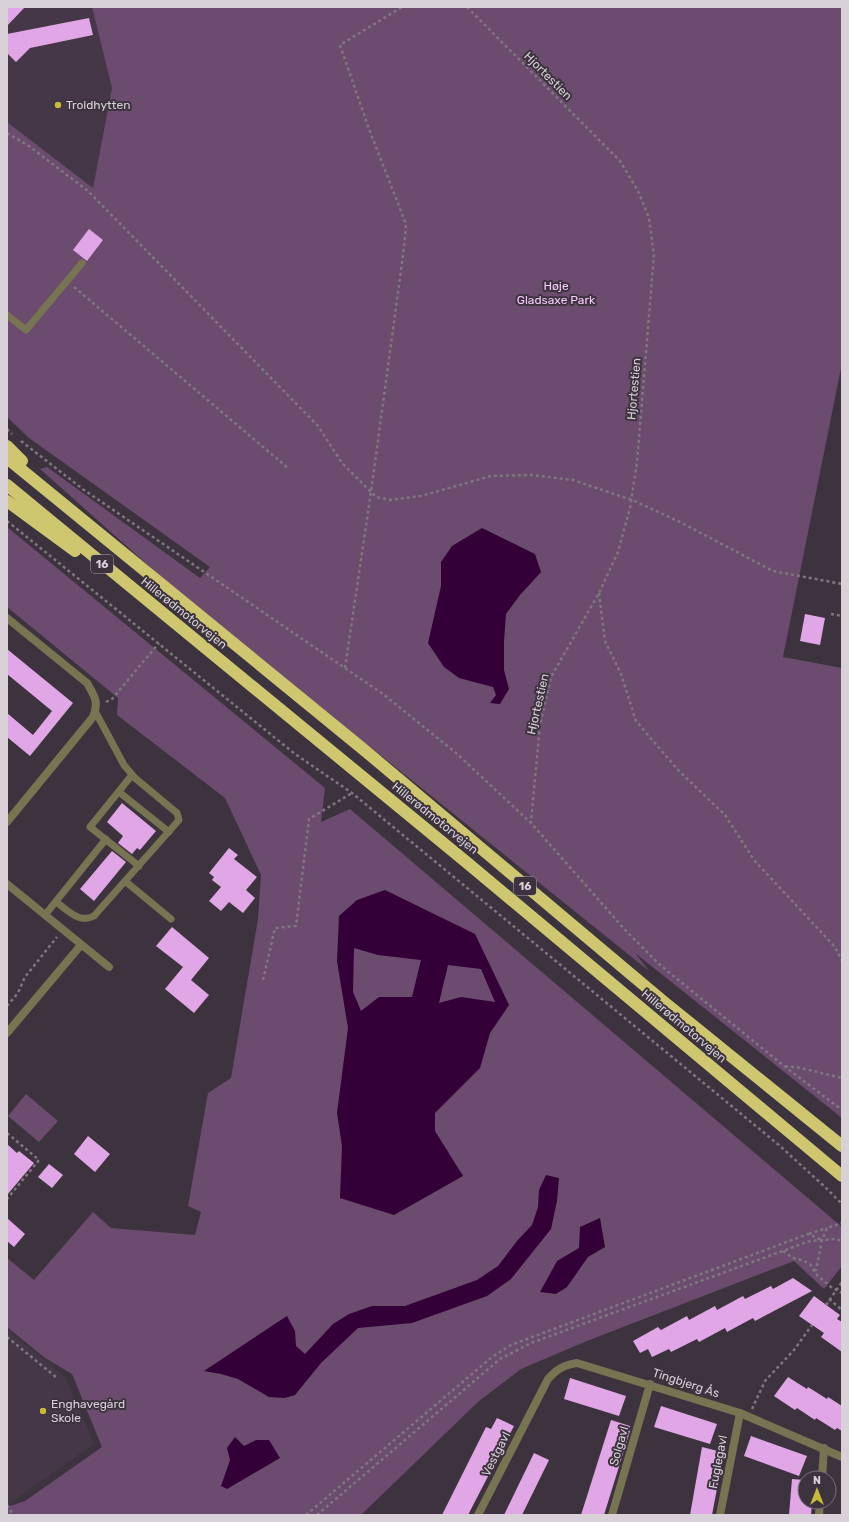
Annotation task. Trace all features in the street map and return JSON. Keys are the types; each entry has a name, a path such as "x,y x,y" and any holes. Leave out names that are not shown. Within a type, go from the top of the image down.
{"highway":[{"path":"7,446 80,518"},
{"name":"Hillerødmotorvejen","path":"7,458 369,754 664,1002 842,1146"},
{"name":"Hillerødmotorvejen","path":"7,486 465,861 842,1176"},
{"path":"7,501 198,642"}],"street":[{"path":"7,618 87,683 94,695 96,709 93,717 7,822"},
{"path":"7,884 109,967"},
{"path":"7,1033 81,945"},
{"name":"Tingbjerg Ås","path":"535,1403 548,1379 556,1370 566,1364 578,1363 740,1413 842,1457"},
{"name":"Solgavl","path":"612,1515 650,1384"},
{"name":"Vestgavl","path":"478,1515 535,1403"},
{"name":"Fuglegavl","path":"720,1515 740,1413"},
{"path":"823,1470 824,1448"}],"lane":[{"path":"9,317 26,330 82,263"},
{"path":"56,902 80,919 86,919 94,916 178,822 178,815 132,775 120,759 96,709"},
{"path":"132,775 90,827 139,866"},
{"path":"119,792 169,832"},
{"path":"45,915 106,839"},
{"path":"125,881 171,919"}],"path":[{"path":"345,668 371,492 406,224 369,129 340,45 402,7"},
{"name":"Hjortestien","path":"467,7 620,161 639,193 649,218 654,255 637,462 632,500 618,552 599,593 551,677 540,725 531,823"},
{"path":"7,133 29,146 88,191 318,426 342,463 376,497 390,500 421,496 491,476 531,475 573,480 632,500 680,522 773,571 842,584"},
{"path":"67,282 288,468"},
{"path":"7,429 84,490 383,694 456,754 531,823 626,931 660,965 784,1066 842,1110"},
{"path":"7,521 295,754 352,793 780,1146 825,1186 842,1204"},
{"path":"599,593 606,642 621,674 636,721 678,770 726,815 754,860 835,947 842,961"},
{"path":"831,614 842,616"},
{"path":"96,709 112,699 159,643"},
{"path":"263,980 275,928 296,926 309,819 352,793"},
{"path":"7,1006 18,993 25,977 63,930"},
{"path":"784,1066 801,1068 842,1078"},
{"path":"7,1133 39,1160 7,1199"},
{"path":"306,1515 492,1357 511,1344 808,1234 842,1223"},
{"path":"814,1270 816,1270 822,1240 827,1228"},
{"path":"808,1234 822,1240"},
{"path":"317,1515 500,1359 531,1343 810,1241 836,1239 842,1241"},
{"path":"783,1251 793,1258 810,1264 817,1275 831,1287 838,1288 842,1293"},
{"path":"826,1305 842,1282"},
{"path":"829,1299 842,1310"},
{"path":"749,1417 765,1382 794,1350 812,1325"},
{"path":"7,1337 57,1378"},
{"path":"7,1505 13,1515"}],"shaded area":[{"name":"Troldhytten","path":"7,7 92,7 112,88 93,188 7,122"},
{"path":"482,528 535,554 541,572 520,595 506,614 504,670 509,689 500,704 490,703 496,695 493,687 459,678 444,667 428,643 441,586 441,562 452,546"},
{"path":"385,890 475,934 509,1005 490,1033 480,1068 435,1113 435,1131 463,1176 394,1215 340,1198 342,1146 337,1113 348,1028 337,961 339,916 357,900","holes":["354,948 378,955 421,960 412,997 379,997 361,1011 353,992","448,965 481,969 495,1002 461,997 439,1003"]},
{"path":"546,1175 559,1178 557,1201 551,1229 511,1279 487,1296 412,1323 358,1328 321,1363 295,1395 285,1398 269,1397 238,1379 204,1371 287,1316 295,1331 296,1346 305,1354 333,1324 349,1314 372,1306 405,1306 477,1280 498,1266 517,1241 532,1225 538,1207 539,1190"},
{"path":"600,1218 605,1247 588,1257 567,1287 556,1294 540,1292 557,1261 579,1248 580,1227"},
{"name":"Enghavegård Skole","path":"7,1329 65,1377 94,1444 7,1505"},
{"path":"235,1437 244,1446 256,1440 269,1440 280,1458 227,1489 221,1486 230,1460 227,1448"}],"green space":[{"name":"Høje Gladsaxe Park","path":"92,7 842,7 842,363 783,657 842,668 842,1118 635,953 649,971 287,680 168,583 40,469 47,467 200,578 210,567 29,438 7,417 7,122 93,188 112,88"},
{"path":"7,527 325,788 321,822 350,809 842,1227 842,1266 824,1289 794,1261 587,1341 521,1369 479,1401 361,1515 7,1515 7,1507 25,1501 102,1447 72,1374 45,1358 7,1327 7,1258 34,1280 93,1212 111,1228 195,1235 201,1212 188,1206 208,1093 231,1078 258,919 261,875 225,798 117,715 118,698 7,607"},
{"path":"26,1094 58,1121 39,1142 8,1116"}],"building":[{"path":"7,7 25,7 7,26"},
{"path":"89,18 93,35 30,48 16,62 7,53 7,34"},
{"path":"89,229 103,240 87,261 73,250"},
{"path":"805,614 825,618 820,645 800,641"},
{"path":"7,649 73,703 30,756 7,737 7,713 33,735 52,711 7,674"},
{"path":"122,803 156,831 140,850 137,848 132,854 118,843 123,836 107,822"},
{"path":"229,848 238,855 234,859 257,877 246,890 255,898 243,913 229,902 221,911 209,901 221,887 212,880 214,877 209,873"},
{"path":"112,851 126,862 94,901 80,889"},
{"path":"172,927 209,958 191,980 209,995 194,1013 165,989 183,967 156,946"},
{"path":"88,1136 110,1154 95,1172 74,1154"},
{"path":"7,1144 17,1153 19,1151 34,1163 7,1195"},
{"path":"49,1164 63,1175 52,1188 38,1177"},
{"path":"7,1218 25,1234 14,1247 7,1241"},
{"path":"793,1278 812,1291 755,1321 753,1318 727,1332 725,1328 699,1342 697,1339 671,1352 669,1349 652,1357 648,1349 640,1353 633,1341 658,1327 661,1330 687,1316 689,1320 715,1306 717,1310 743,1296 745,1299 771,1286 773,1289"},
{"path":"814,1296 840,1315 837,1319 842,1322 842,1352 821,1337 824,1333 799,1316"},
{"path":"788,1377 807,1389 808,1387 827,1399 828,1397 842,1406 842,1431 837,1428 835,1430 816,1418 815,1420 797,1408 795,1410 774,1396"},
{"path":"570,1378 626,1396 619,1416 564,1399"},
{"path":"661,1406 717,1424 710,1444 654,1427"},
{"path":"497,1418 514,1426 468,1515 442,1515 486,1427 491,1429"},
{"path":"611,1420 630,1426 630,1431 604,1515 581,1515"},
{"path":"751,1436 807,1456 801,1470 797,1470 797,1475 744,1456"},
{"path":"702,1447 722,1452 723,1457 712,1515 690,1515"},
{"path":"534,1453 549,1460 522,1515 504,1515"},
{"path":"792,1479 797,1479 797,1510 811,1510 811,1515 789,1515"}],"place":[{"name":"Troldhytten","path":"58,105"},
{"name":"Enghavegård Skole","path":"43,1411"}]}
